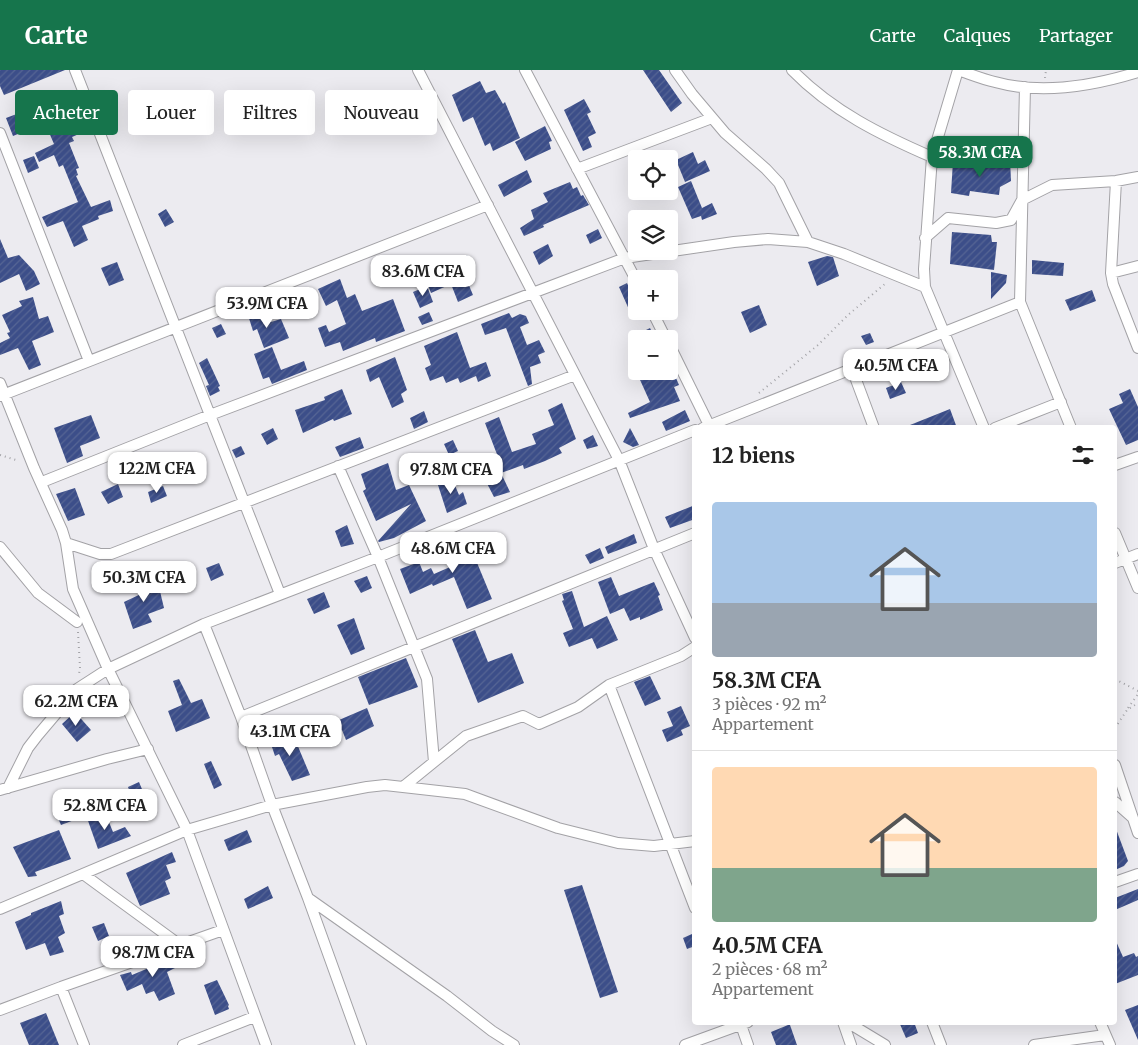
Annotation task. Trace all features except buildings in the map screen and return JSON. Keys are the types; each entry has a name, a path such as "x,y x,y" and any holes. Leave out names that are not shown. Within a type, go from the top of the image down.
{"street":[{"path":"75,70 280,594"},
{"path":"418,70 619,460 654,549 692,631"},
{"path":"525,70 631,270"},
{"path":"675,70 725,133 779,183 808,242"},
{"path":"792,70 841,111 884,136 932,157"},
{"path":"983,425 925,287 925,238 932,157 958,70 996,82 1025,87 1065,88 1114,80 1138,72"},
{"path":"1025,87 1020,302 1070,425"},
{"path":"576,169 712,118"},
{"path":"0,133 89,361"},
{"path":"925,238 948,218 996,223 1011,220 1022,200 1052,185 1116,181 1138,177"},
{"path":"1116,181 1111,273 1113,284 1138,348"},
{"path":"2,395 488,205"},
{"path":"42,482 210,415 625,258 734,242 768,239 808,242 844,254 925,287"},
{"path":"1111,273 1138,266"},
{"path":"709,425 1020,302"},
{"path":"678,364 706,425"},
{"path":"852,369 873,425"},
{"path":"66,543 100,554 111,554 576,375"},
{"path":"0,383 2,395 42,482 66,543 73,588 108,669 187,830 254,1017 266,1045"},
{"path":"1004,425 1061,402"},
{"path":"4,789 28,748 77,689 108,669 204,624 378,557 692,431"},
{"path":"1117,464 1138,457"},
{"path":"338,466 415,647 428,687 434,762"},
{"path":"241,717 692,534"},
{"path":"1117,538 1138,588"},
{"path":"0,547 38,593 78,622"},
{"path":"1117,563 1138,554"},
{"path":"204,624 241,717 360,1045"},
{"path":"403,787 466,736 523,716 538,724 578,707 609,686 681,656 692,649"},
{"path":"609,686 692,900"},
{"path":"4,789 148,749"},
{"path":"1118,781 1138,833"},
{"path":"0,909 187,830 272,805 385,786 465,794 558,828 618,843 654,846 692,841"},
{"path":"1117,804 1133,819"},
{"path":"83,874 180,945"},
{"path":"1117,881 1138,874"},
{"path":"308,898 514,1045"},
{"path":"0,1010 223,930"},
{"path":"61,987 84,1045"},
{"path":"183,1045 254,1017"},
{"path":"685,1045 738,1025"},
{"path":"743,1025 748,1045"},
{"path":"844,1025 851,1045"},
{"path":"853,1025 885,1045"},
{"path":"933,1025 941,1045"},
{"path":"1034,1045 1108,1040 1101,1025"}],"path":[{"path":"759,393 818,345 848,315 895,275"},
{"path":"0,455 34,468"},
{"path":"77,689 80,668 78,622"},
{"path":"1117,680 1138,692 1117,725"},
{"path":"1127,710 1138,703"}]}
